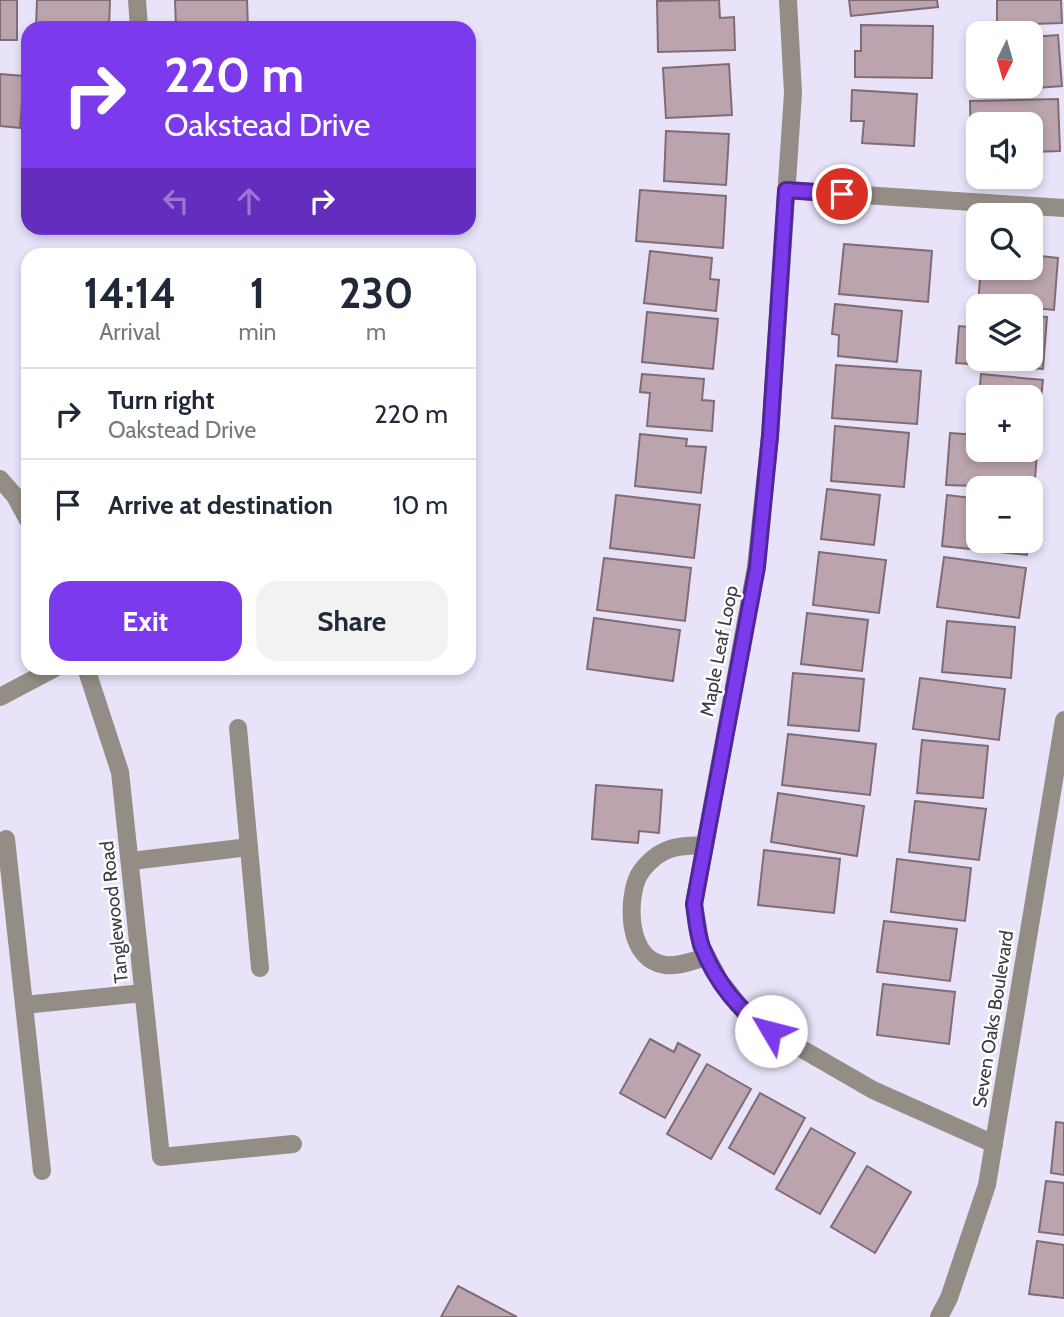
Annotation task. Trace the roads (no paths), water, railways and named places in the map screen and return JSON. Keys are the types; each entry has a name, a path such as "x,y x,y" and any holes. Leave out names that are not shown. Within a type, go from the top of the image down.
{"street":[{"path":"137,0 138,21"},
{"name":"Maple Leaf Loop","path":"788,0 793,93 770,436 757,567 694,904 701,946 720,981 750,1019 873,1090 994,1144"},
{"path":"786,190 1064,208"},
{"path":"0,479 21,507"},
{"path":"0,697 42,675"},
{"name":"Tanglewood Road","path":"88,675 120,772 161,1157 293,1144"},
{"name":"Seven Oaks Boulevard","path":"939,1317 949,1298 987,1185 1064,720"},
{"path":"238,728 260,968"},
{"path":"6,839 42,1171"},
{"path":"705,845 677,847 663,852 651,861 638,876 631,910 636,938 652,961 667,966 707,957"},
{"path":"131,861 248,847"},
{"path":"24,1005 143,993"}]}
